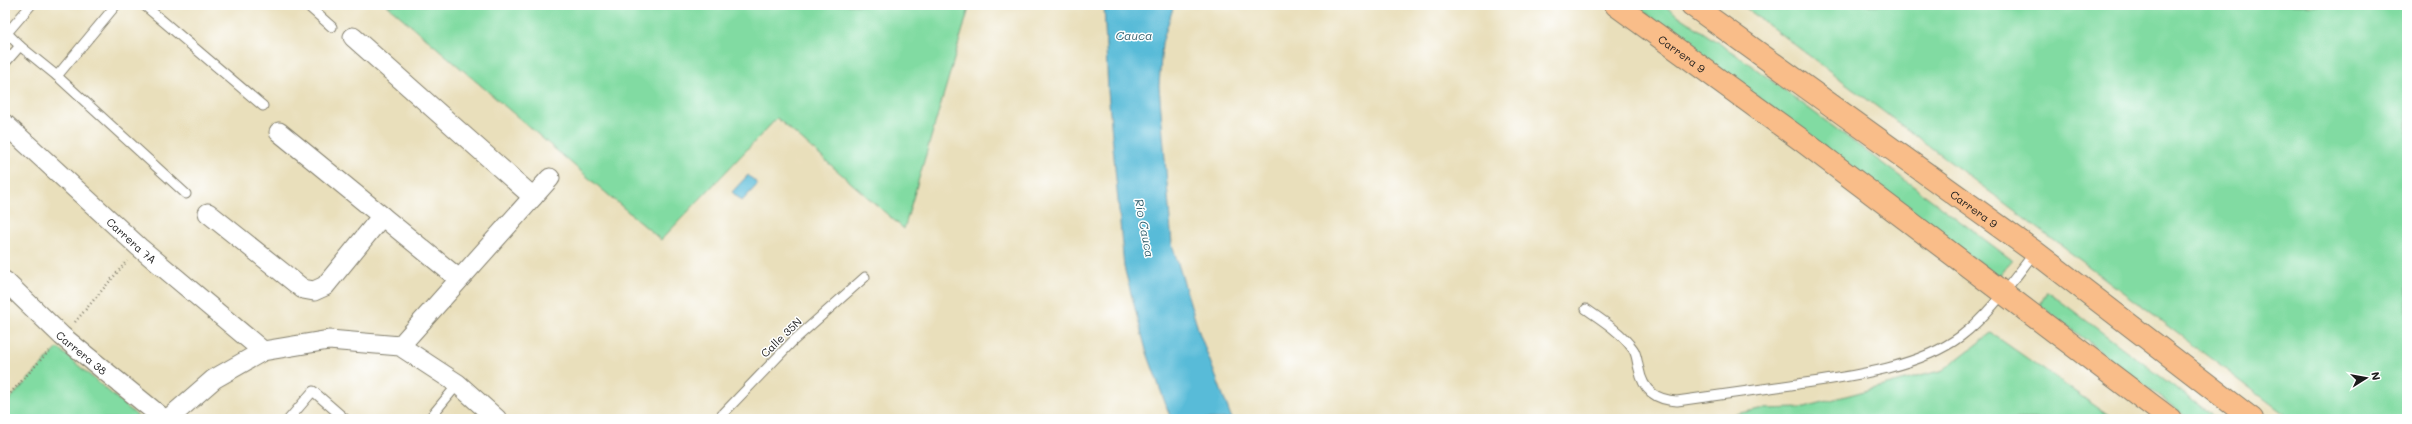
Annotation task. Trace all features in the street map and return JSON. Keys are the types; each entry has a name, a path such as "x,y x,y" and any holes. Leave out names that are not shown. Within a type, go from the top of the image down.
{"main road":[{"name":"Carrera 9","path":"1616,5 1800,138 2170,419"},
{"name":"Carrera 9","path":"1692,5 2035,252 2252,419"}],"street":[{"path":"353,37 533,197"},
{"name":"Carrera 7A","path":"5,124 140,246 263,352"},
{"path":"279,132 459,279"},
{"path":"400,346 550,178"},
{"path":"208,213 303,289 314,291 325,286 382,216"},
{"name":"Carrera 38","path":"5,281 62,336 164,419"},
{"path":"168,419 214,379 263,352 329,340 400,346 458,384 497,419"}],"lane":[{"path":"31,5 6,34 57,76 186,194"},
{"path":"57,76 116,5"},
{"path":"144,5 263,106"},
{"path":"307,5 332,27"},
{"path":"5,63 20,46"},
{"path":"1586,308 1626,340 1634,350 1640,376 1645,386 1655,397 1677,401 1823,380 1865,372 1918,359 1946,346 1962,336 2004,292 2035,252"},
{"name":"Calle 35N","path":"718,419 792,342 865,277"},
{"path":"429,419 458,384"},
{"path":"289,419 314,391 345,419"}],"green space":[{"path":"387,5 970,5 904,229 777,118 661,240"},
{"path":"1635,5 1663,5 1748,63 2012,260 1998,277"},
{"path":"1742,5 2407,5 2407,419 2291,419"},
{"path":"2047,291 2217,419 2189,419 2040,305"},
{"path":"1991,333 2114,419 1676,419 1699,414 1730,415 1760,409 1801,408 1943,370"},
{"path":"58,348 141,419 9,419 5,415 5,404"}],"water":[{"name":"Cauca","path":"1104,5 1174,5 1162,43 1159,86 1172,244 1199,332 1232,419 1171,419 1146,350 1124,267 1108,91"},
{"path":"748,175 758,184 742,201 732,192"}],"water label":[{"name":"Río Cauca","path":"1145,228"}]}
